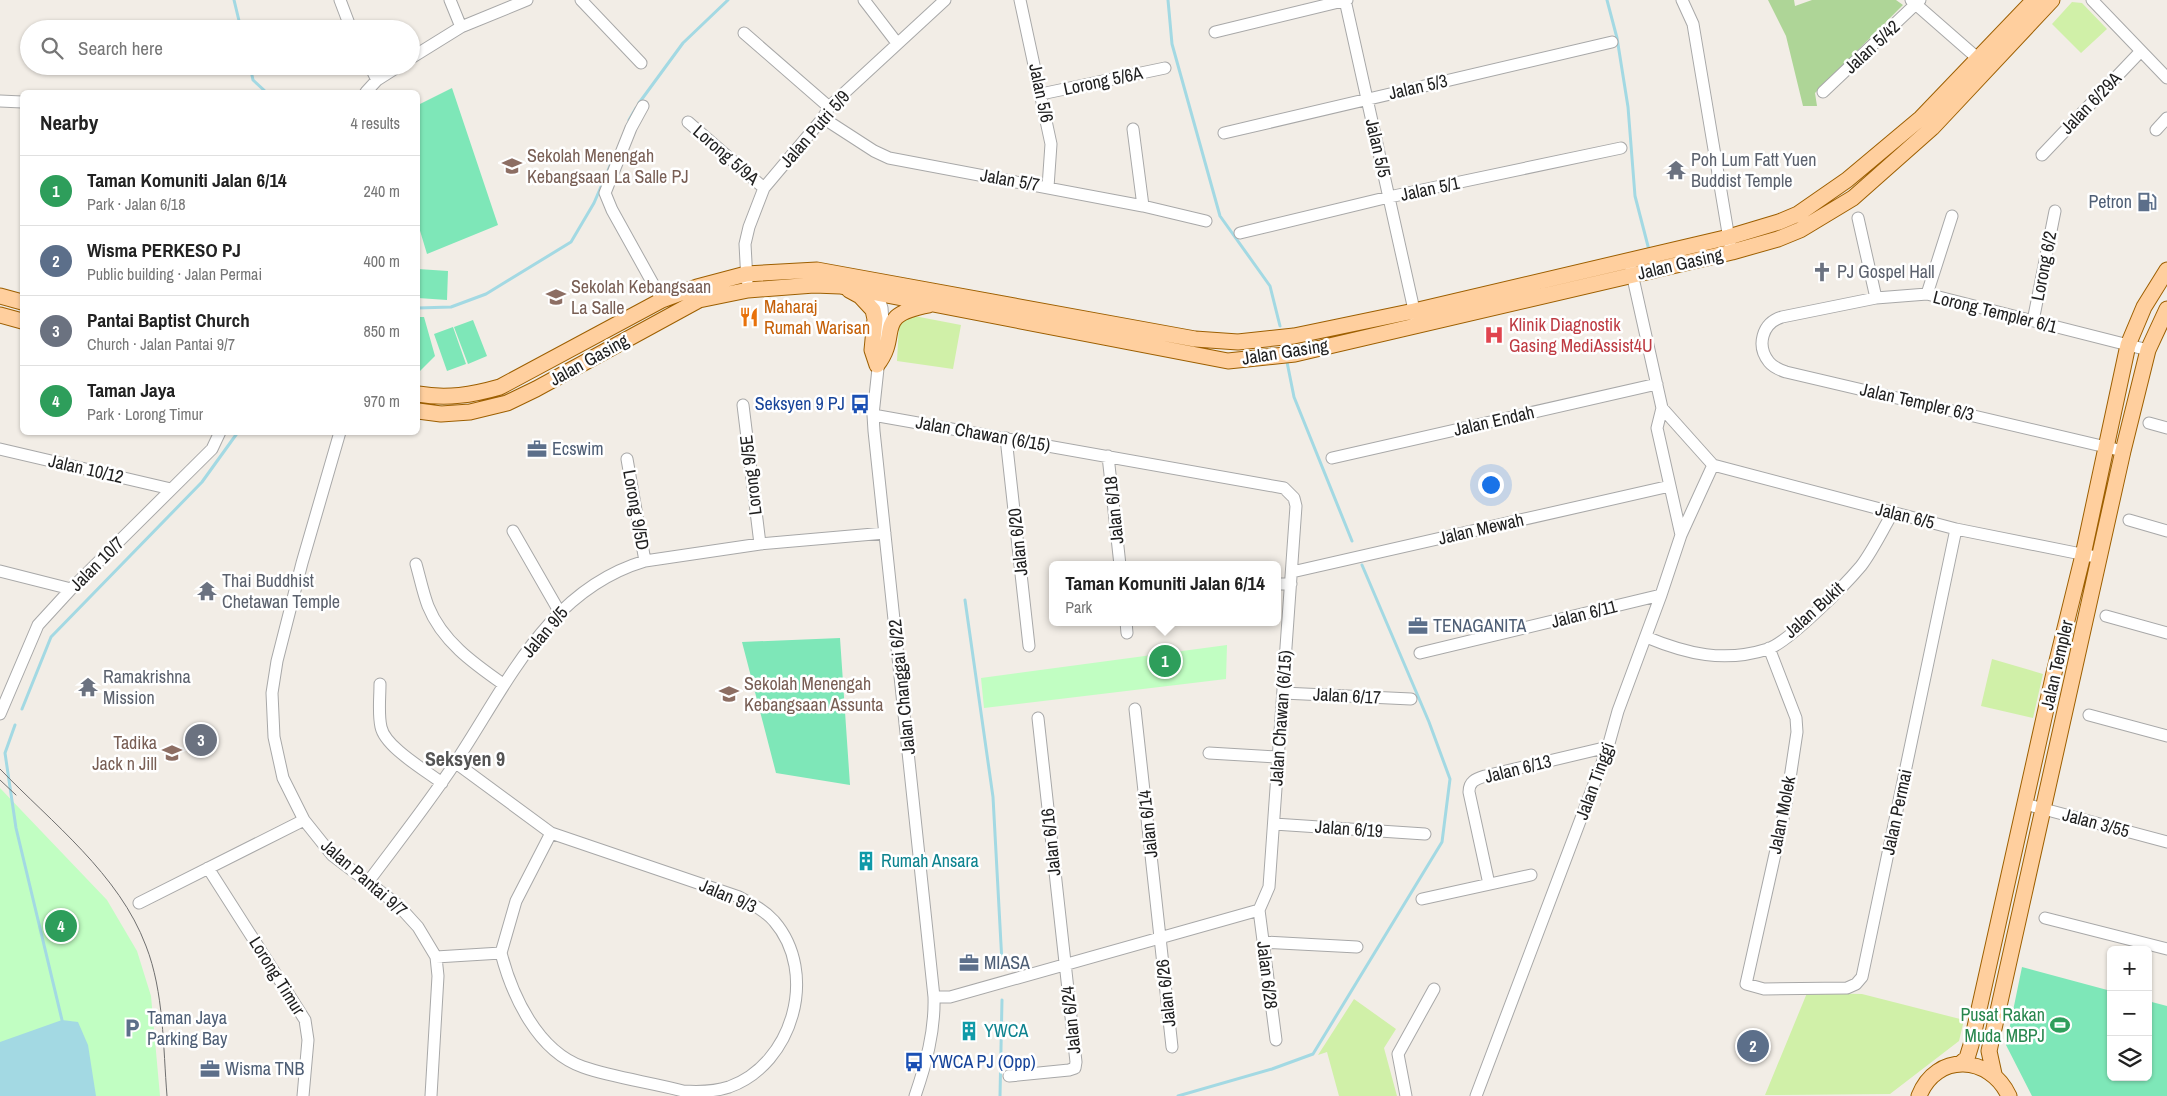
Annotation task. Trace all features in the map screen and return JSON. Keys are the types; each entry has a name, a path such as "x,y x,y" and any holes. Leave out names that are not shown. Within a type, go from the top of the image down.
{"main road":[{"name":"Jalan Gasing","path":"420,394 440,398 456,397 472,395 500,387 662,300 697,287 746,274 817,270 1195,339 1238,342 1294,336 1416,318 1632,275 1730,245 1798,214 1848,180 1920,118 2034,0"},
{"name":"Jalan Gasing","path":"420,411 441,414 461,413 507,403 699,300 748,290 814,285 840,286 879,292 1228,361 1295,354 1416,318 1629,260 1778,240 1800,230 1853,198 1932,128 2052,0"},
{"name":"Jalan Templer","path":"1960,1064 1967,1058 1971,1045 2054,673 2083,555 2128,345 2144,307 2167,270"},
{"path":"840,286 860,296 873,310 875,319 872,350 877,365"},
{"path":"0,296 20,301"},
{"path":"877,365 885,354 889,330 898,315 905,310 936,304"},
{"name":"Jalan Templer","path":"1994,1074 1989,1051 2123,451 2148,350 2167,309"},
{"path":"0,315 20,320"},
{"path":"1917,1094 1936,1073 1947,1067 1960,1064 1984,1068 1994,1074 2004,1086 2009,1096"}],"street":[{"path":"340,0 348,20"},
{"path":"450,0 461,27"},
{"path":"420,52 461,27 527,0"},
{"path":"581,0 641,63"},
{"path":"864,0 897,43"},
{"name":"Jalan Putri 5/9","path":"748,290 745,244 748,227 764,188 823,118 830,107 945,0"},
{"name":"Jalan 5/6","path":"1020,0 1051,144 1048,187"},
{"path":"1215,32 1346,0"},
{"name":"Jalan 5/5","path":"1346,0 1416,318"},
{"path":"1682,0 1693,24 1730,245"},
{"path":"2092,0 2167,78"},
{"path":"1916,2 1989,68"},
{"name":"Jalan 5/42","path":"1823,92 1916,2"},
{"path":"744,33 830,107"},
{"name":"Jalan 5/3","path":"1224,133 1612,42"},
{"name":"Jalan 6/29A","path":"2042,155 2141,51"},
{"name":"Lorong 5/6A","path":"1041,94 1165,68"},
{"path":"374,75 377,80"},
{"path":"368,90 385,75"},
{"path":"0,101 20,102"},
{"path":"643,106 631,128 605,192 612,210 662,300"},
{"name":"Jalan 5/7","path":"823,118 874,151 889,158 1048,187 1206,221"},
{"path":"2156,130 2167,118"},
{"name":"Lorong 5/9A","path":"688,122 764,188"},
{"path":"1133,129 1143,206"},
{"name":"Jalan 5/1","path":"1240,233 1389,197 1621,148"},
{"name":"Lorong 6/2","path":"2033,321 2055,211"},
{"path":"1927,294 1952,216"},
{"path":"1858,218 1876,298"},
{"path":"1629,260 1662,408 1657,428 1681,535"},
{"name":"Jalan Changgai 6/22","path":"869,279 879,292 883,322 873,415 934,997 934,1011 926,1064 915,1096"},
{"name":"Lorong Templer 6/1","path":"1782,317 1876,298 1927,294 2148,350"},
{"name":"Jalan Templer 6/3","path":"1782,317 1770,322 1764,329 1763,343 1764,353 1769,363 1786,372 2123,451"},
{"name":"Jalan Endah","path":"1332,458 1657,384"},
{"name":"Lorong 9/5E","path":"743,405 760,544"},
{"path":"1662,408 1713,466"},
{"name":"Jalan Chawan (6/15)","path":"873,415 1284,488 1294,498 1296,506 1292,572 1269,887 1259,910"},
{"path":"2149,423 2167,428"},
{"name":"Jalan 10/7","path":"0,714 38,626 71,589 212,449 219,435"},
{"name":"Jalan Pantai 9/7","path":"339,435 302,563 277,661 272,693 274,737 283,778 304,820 332,855 398,905 418,927 436,957 438,976 431,1096"},
{"name":"Jalan 6/20","path":"1006,438 1029,646"},
{"name":"Jalan 10/12","path":"0,449 171,490"},
{"name":"Jalan 6/18","path":"1108,456 1120,561"},
{"name":"Lorong 9/5D","path":"627,459 645,561"},
{"name":"Jalan 6/5","path":"1713,466 1892,514 2099,558"},
{"name":"Jalan Tinggi","path":"1476,1096 1608,747 1618,711 1681,535 1713,466"},
{"name":"Jalan Mewah","path":"1292,572 1670,486"},
{"name":"Jalan Bukit","path":"1646,637 1671,648 1704,656 1734,656 1769,648 1798,629 1861,565 1892,514"},
{"path":"2129,520 2167,531"},
{"name":"Jalan Permai","path":"1746,984 1764,989 1842,989 1852,987 1862,978 1956,529"},
{"path":"514,531 559,612"},
{"name":"Jalan 9/5","path":"368,882 456,763 503,684 559,612 596,583 631,565 645,561 760,544 885,533"},
{"path":"416,564 428,607 444,634 466,657 503,684"},
{"path":"0,571 71,589"},
{"path":"1281,584 1290,584"},
{"name":"Jalan 6/11","path":"1420,654 1661,595"},
{"path":"2106,616 2167,633"},
{"name":"Jalan Molek","path":"1746,984 1786,805 1797,732 1796,718 1769,648"},
{"path":"380,684 380,721 384,736 392,745 442,783"},
{"name":"Jalan 6/17","path":"1283,693 1410,699"},
{"name":"Jalan 6/14","path":"1136,709 1160,939"},
{"path":"2089,715 2167,736"},
{"name":"Jalan 6/16","path":"1038,718 1065,966"},
{"name":"Jalan 6/13","path":"1489,884 1469,792 1470,784 1485,776 1608,747"},
{"path":"1209,753 1278,757"},
{"name":"Jalan 9/3","path":"456,763 551,833 739,897 760,908 784,934 795,968 797,982 796,1004 784,1037 776,1051 762,1066 729,1086 698,1092 683,1091 581,1066 557,1051 530,1021 513,988 501,953"},
{"name":"Jalan 3/55","path":"2025,804 2167,842"},
{"path":"139,903 304,820"},
{"name":"Jalan 6/19","path":"1274,824 1425,834"},
{"path":"436,957 501,953 516,901 551,833"},
{"name":"Lorong Timur","path":"208,868 305,1020 308,1040 304,1096"},
{"path":"1422,899 1531,875"},
{"path":"934,997 950,997 1259,910"},
{"name":"Jalan 6/28","path":"1259,910 1276,1040"},
{"path":"2044,918 2167,949"},
{"name":"Jalan 6/26","path":"1160,939 1172,1047"},
{"path":"1263,942 1357,947"},
{"name":"Jalan 6/24","path":"1009,1076 1075,1068 1076,1062 1065,966"},
{"path":"1406,1096 1398,1054 1434,989"}],"green space":[{"path":"1768,0 1794,0 1795,6 1812,0 1896,0 1903,5 1815,93 1817,106 1803,106 1786,36"},
{"path":"2072,2 2082,3 2107,29 2081,53 2052,24"},
{"path":"452,88 498,225 427,254 420,231 420,104"},
{"path":"420,269 448,271 447,300 420,298"},
{"path":"909,315 961,325 953,369 897,361 899,324"},
{"path":"420,317 424,317 435,356 420,371"},
{"path":"473,320 487,356 468,364 454,327"},
{"path":"453,327 466,364 447,371 434,334"},
{"path":"840,638 850,785 776,773 742,642"},
{"path":"1227,645 1226,679 984,708 981,678"},
{"path":"1992,659 2043,674 2033,718 1981,706"},
{"path":"0,788 107,900 137,951 151,996 160,1096 0,1096"},
{"name":"Pusat Rakan Muda MBPJ","path":"2022,967 2107,990 2107,1081 2152,1081 2152,1002 2167,1006 2167,1096 2032,1096 2006,1045"},
{"path":"1807,993 1862,994 1964,1020 1959,1041 1890,1094 1765,1095"},
{"path":"1354,999 1396,1029 1384,1048 1397,1096 1339,1096 1327,1052 1318,1055"}],"water":[{"path":"62,1020 78,1022 88,1045 96,1096 0,1096 0,1042"}],"waterway":[{"path":"234,0 239,20"},
{"path":"639,103 683,43 728,0"},
{"path":"1168,0 1172,44 1220,216 1270,286 1280,326"},
{"path":"1607,0 1617,38 1628,107 1635,196 1649,250"},
{"path":"252,75 253,80 264,90"},
{"path":"629,120 636,108"},
{"path":"420,308 451,307 486,294 571,242 594,203 612,161"},
{"path":"1287,362 1294,397 1352,541"},
{"path":"22,709 51,637 202,482 236,435"},
{"path":"1178,1096 1272,1069 1313,1054 1442,842 1450,779 1429,722 1362,565"},
{"path":"965,600 993,797 1002,963"},
{"path":"15,725 5,753 16,828 62,1020"},
{"path":"1000,1096 1002,1000"}],"tram line":[{"path":"0,769 62,830 102,873 134,920 152,964 160,1001 167,1096"},
{"path":"0,780 16,795"}],"place":[{"name":"Sekolah Menengah Kebangsaan La Salle PJ","path":"512,166"},
{"name":"Poh Lum Fatt Yuen Buddist Temple","path":"1676,170"},
{"name":"Petron","path":"2147,202"},
{"name":"PJ Gospel Hall","path":"1822,272"},
{"name":"Sekolah Kebangsaan La Salle","path":"556,297"},
{"name":"Maharaj Rumah Warisan","path":"749,317"},
{"name":"Klinik Diagnostik Gasing MediAssist4U","path":"1494,335"},
{"name":"Seksyen 9 PJ","path":"860,404"},
{"name":"Ecswim","path":"537,449"},
{"name":"Thai Buddhist Chetawan Temple","path":"207,591"},
{"name":"TENAGANITA","path":"1418,626"},
{"name":"Taman Komuniti Jalan 6/14","path":"1165,661"},
{"name":"Ramakrishna Mission","path":"88,687"},
{"name":"Sekolah Menengah Kebangsaan Assunta","path":"729,694"},
{"name":"Pantai Baptist Church","path":"201,740"},
{"name":"Tadika Jack n Jill","path":"172,753"},
{"name":"Rumah Ansara","path":"866,861"},
{"name":"Taman Jaya","path":"61,926"},
{"name":"MIASA","path":"969,963"},
{"name":"Pusat Rakan Muda MBPJ","path":"2060,1025"},
{"name":"Taman Jaya Parking Bay","path":"132,1028"},
{"name":"YWCA","path":"969,1031"},
{"name":"Wisma PERKESO PJ","path":"1753,1046"},
{"name":"YWCA PJ (Opp)","path":"914,1062"},
{"name":"Wisma TNB","path":"210,1069"}],"district":[{"name":"Seksyen 9","path":"465,759"}]}
